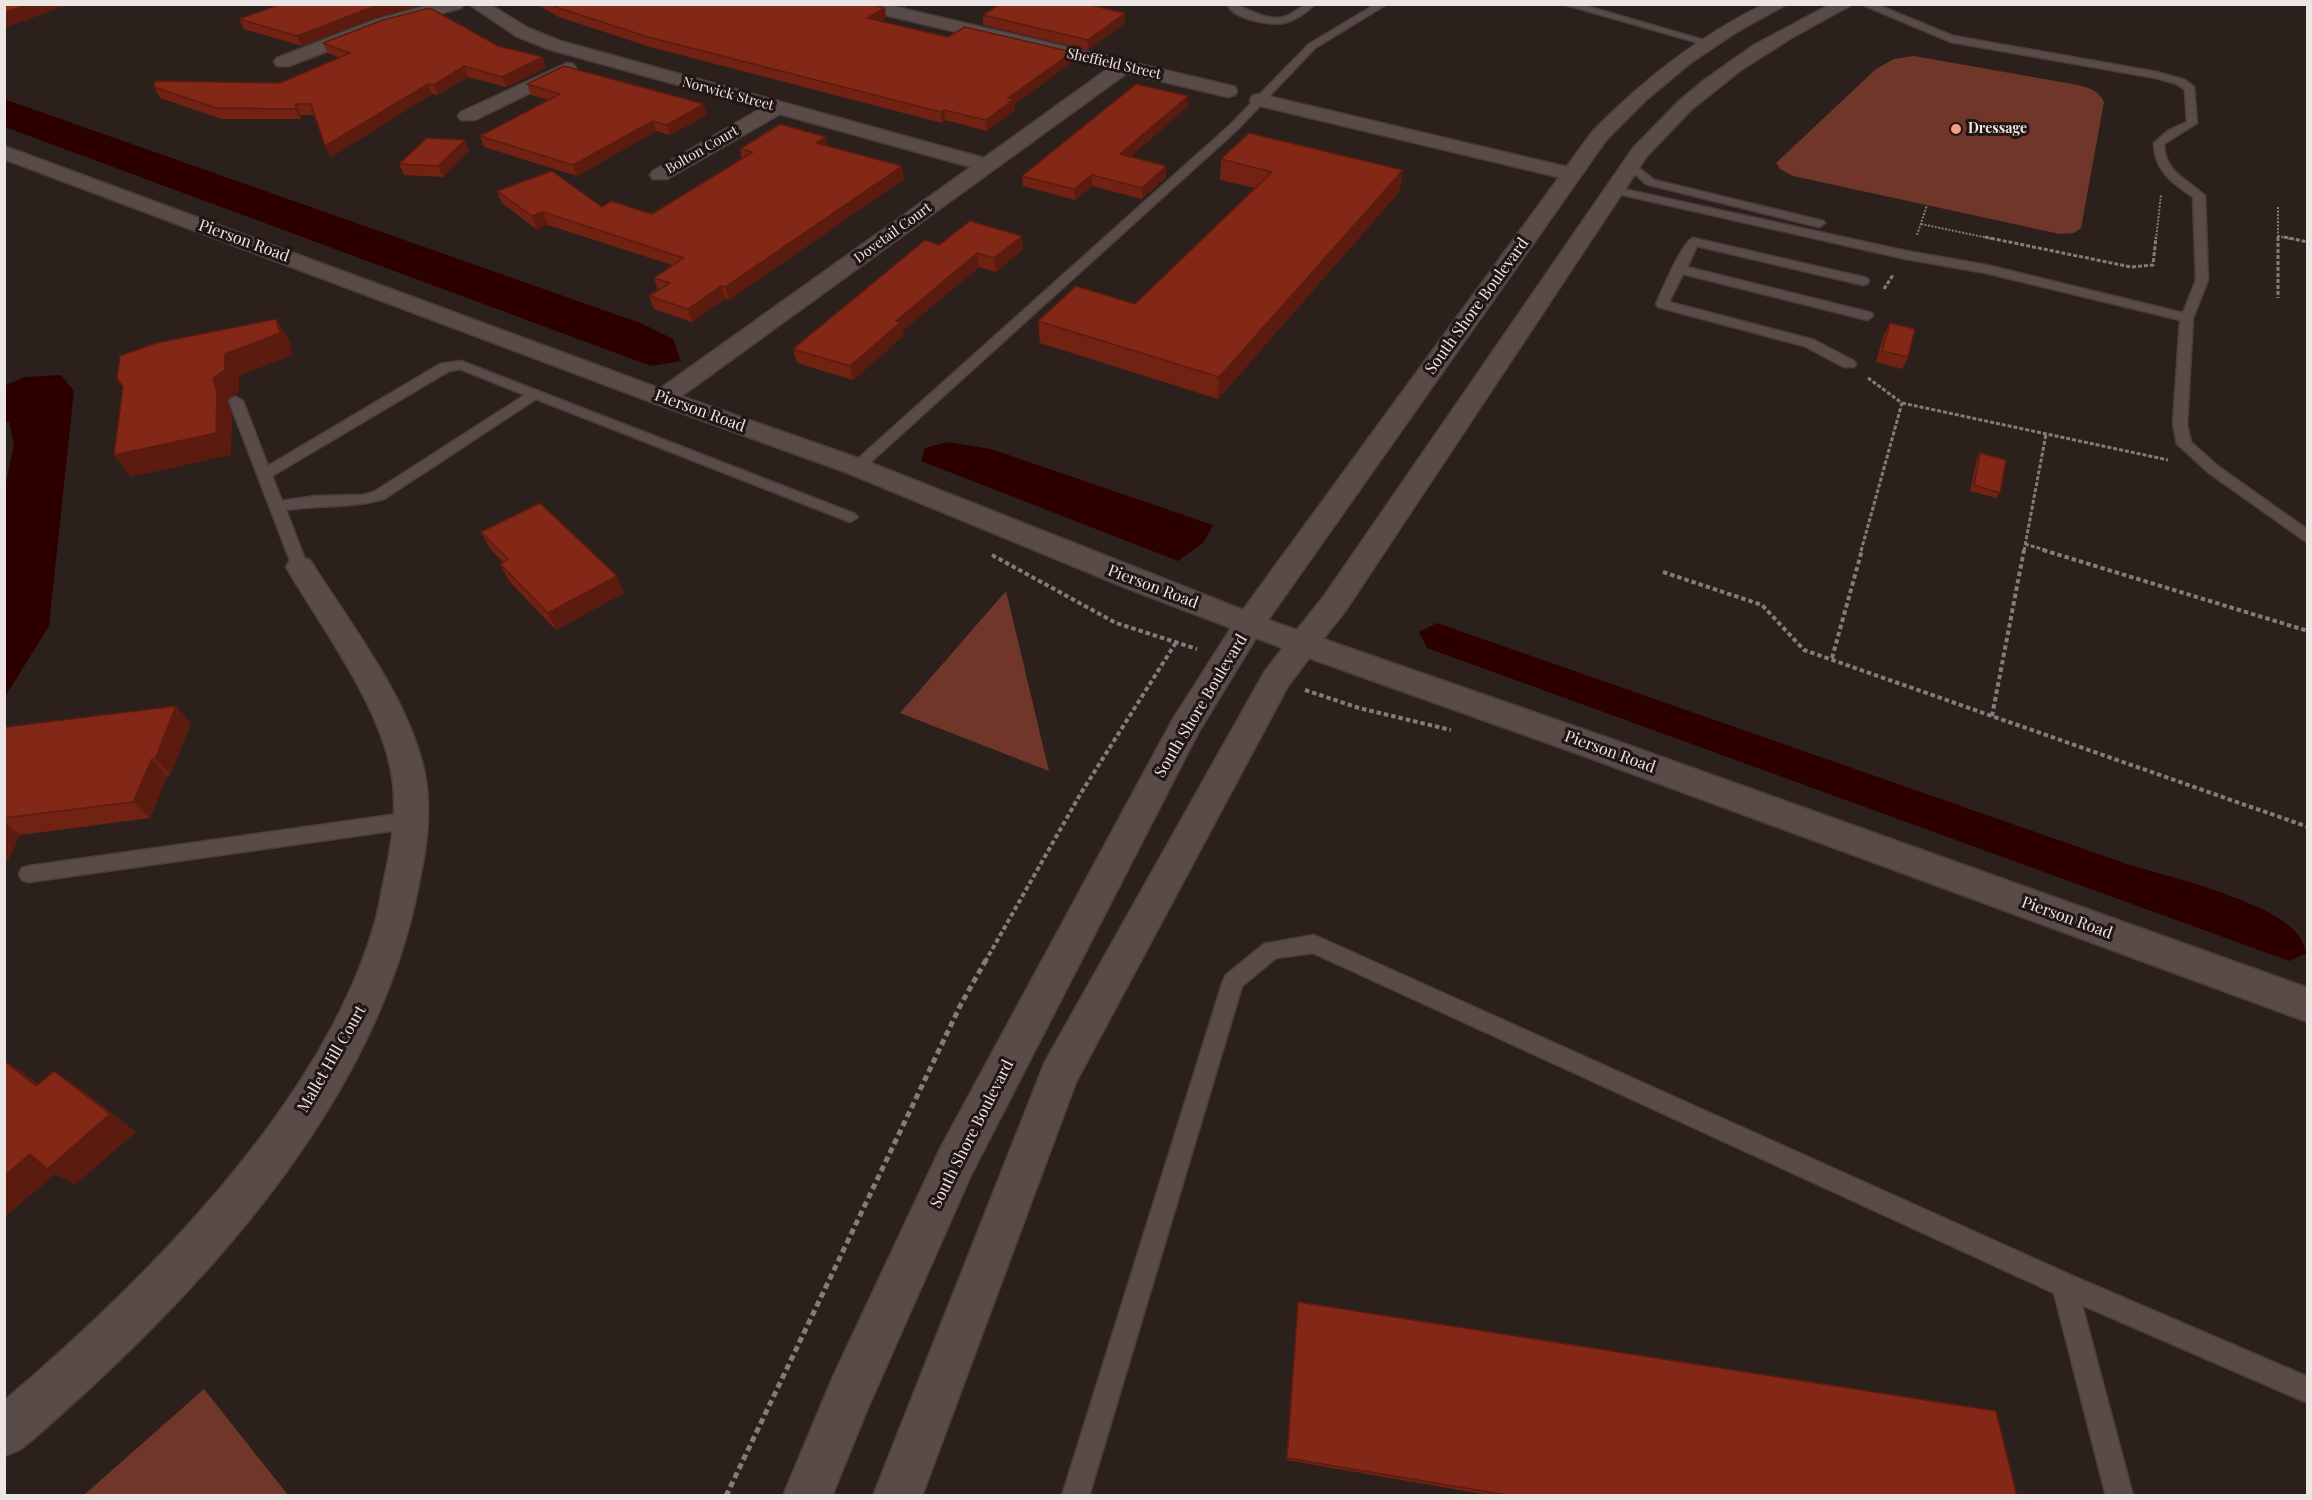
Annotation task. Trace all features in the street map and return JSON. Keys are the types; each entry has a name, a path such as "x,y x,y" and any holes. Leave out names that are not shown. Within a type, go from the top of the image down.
{"street":[{"path":"283,62 381,24 455,4"},
{"name":"Norwick Street","path":"477,4 522,32 590,56 987,165"},
{"name":"Sheffield Street","path":"860,4 1228,91"},
{"path":"1259,100 1594,186 1591,147 1629,104 1652,83 1709,43 1779,4"},
{"name":"South Shore Boulevard","path":"807,1496 849,1396 956,1161 1185,728 1227,657 1289,566 1594,186 1631,165 1667,121 1717,77 1778,37 1845,4"},
{"path":"468,116 590,56"},
{"name":"Dovetail Court","path":"663,398 1122,67"},
{"name":"Bolton Court","path":"660,175 776,108"},
{"name":"Pierson Road","path":"4,152 663,398 857,467 1129,578 1303,644 2307,1005"},
{"name":"South Shore Boulevard","path":"897,1496 1059,1074 1276,679 1335,603 1594,186"},
{"name":"Mallet Hill Court","path":"4,1432 120,1330 208,1235 281,1143 320,1086 363,1004 393,929 404,883 412,820 407,765 392,717 300,567"}],"lane":[{"path":"1234,4 1232,6 1237,11 1283,21 1311,4"},
{"path":"857,467 1234,127 1312,46 1383,4"},
{"path":"1567,4 1709,43"},
{"path":"1865,4 1893,14 1921,30 1951,39 2157,75 2181,82 2190,88 2192,123 2159,143 2158,154 2164,170 2199,196 2202,280 2187,318 2180,424 2184,444 2214,470 2307,538"},
{"path":"1631,165 1650,182 1909,250 2187,318"},
{"path":"1594,186 1909,250"},
{"path":"1849,364 1809,343 1662,303 1693,242 1863,281"},
{"path":"1679,269 1867,316"},
{"path":"264,475 435,373 453,364 461,364 850,518"},
{"path":"277,507 315,501 363,500 379,496 535,394"},
{"path":"236,401 300,567"},
{"path":"29,874 412,820"},
{"path":"1075,1496 1233,981 1271,950 1314,944 2064,1285 2307,1390"},
{"path":"2064,1285 2120,1496"}],"path":[{"path":"1921,224 2131,267 2153,266 2164,170"},
{"path":"1867,316 1909,250 1927,205"},
{"path":"2278,207 2278,298"},
{"path":"2278,236 2307,242"},
{"path":"1849,364 1902,403 2214,470"},
{"path":"1832,658 1902,403"},
{"path":"1992,717 2046,434"},
{"path":"2025,544 2307,631"},
{"path":"1663,572 1762,605 1804,650 2307,828"},
{"path":"726,1496 961,1004 1081,794 1175,644"}],"shaded area":[{"name":"Dressage","path":"1914,56 2078,85 2100,95 2104,102 2081,228 2074,233 2060,234 1793,176 1780,169 1776,163 1876,69 1894,59"},
{"path":"4,99 643,324 673,339 681,361 651,366 5,127"},
{"path":"61,375 74,391 49,626 5,697 4,493 14,444 9,422 5,422 5,385 25,377"},
{"path":"947,442 991,449 1213,525 1203,543 1178,561 921,461 925,448"},
{"path":"1006,591 1049,771 900,713"},
{"path":"1437,623 2127,864 2220,892 2246,902 2287,924 2300,938 2307,953 2289,961 1427,648 1419,632"},
{"path":"204,1389 288,1495 84,1495"}],"building":[{"path":"4,4 29,4 4,13"},
{"path":"281,4 384,4 297,36 239,19"},
{"path":"551,4 871,4 885,8 867,18 948,37 965,27 1072,52 1008,98 1014,99 986,120 944,110 941,112 648,37"},
{"path":"1000,4 1086,4 1125,13 1088,40 983,15"},
{"path":"430,8 498,46 543,57 502,77 464,66 434,85 428,84 325,146 311,104 296,104 296,109 216,108 154,87 155,81 280,83 350,53 323,43 383,20"},
{"path":"564,66 704,104 667,125 653,121 573,165 480,136 560,94 527,84"},
{"path":"1136,84 1188,96 1120,154 1166,166 1142,188 1092,175 1074,189 1022,176"},
{"path":"780,124 826,137 816,143 902,166 725,287 721,286 688,309 649,296 670,283 654,278 684,258 543,212 532,216 497,191 552,171 602,207 611,201 652,214 753,152 740,149"},
{"path":"1249,133 1403,170 1219,377 1038,321 1076,286 1135,304 1272,172 1221,159"},
{"path":"427,138 465,140 438,166 399,164"},
{"path":"970,221 1022,236 994,258 977,253 896,321 901,322 850,366 793,349 925,240 939,245"},
{"path":"276,319 280,333 225,354 225,370 213,378 217,392 216,433 114,455 123,387 117,378 120,356 156,343"},
{"path":"1890,323 1915,329 1908,357 1882,351"},
{"path":"1980,453 2006,460 2000,493 1974,485"},
{"path":"540,503 617,576 548,613 500,564 508,559 481,532"},
{"path":"176,706 155,759 152,759 133,802 4,818 4,729 6,727"},
{"path":"4,1061 36,1086 54,1071 110,1114 47,1169 30,1154 4,1176"},
{"path":"1298,1302 1996,1411 2017,1496 1512,1496 1287,1458"}],"place":[{"name":"Dressage","path":"1956,129"}]}
